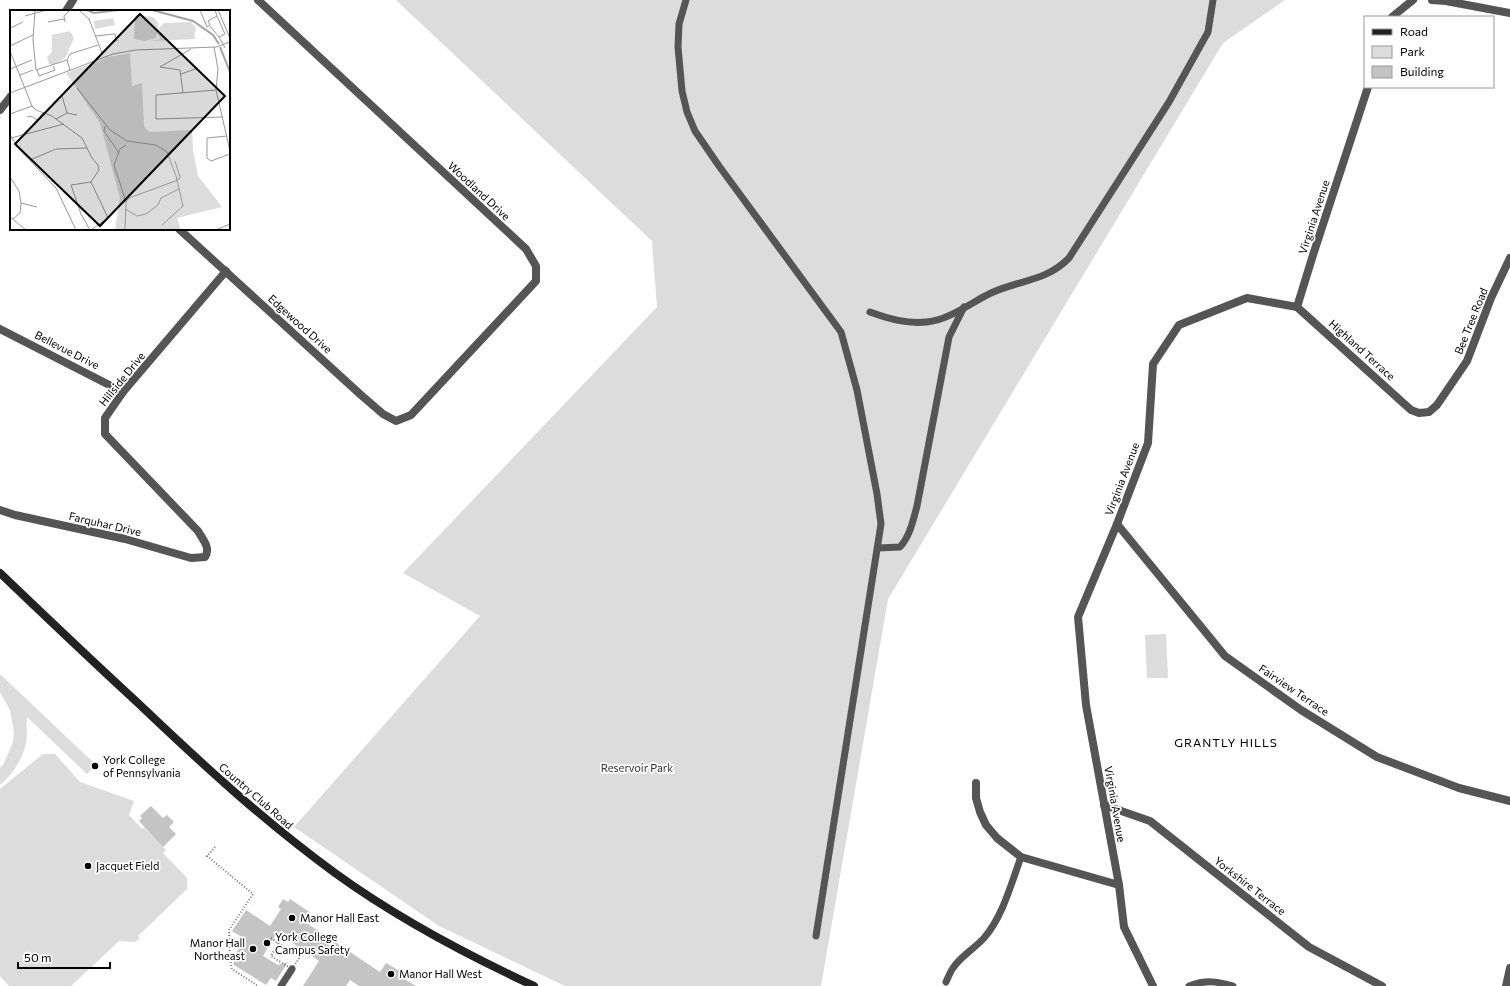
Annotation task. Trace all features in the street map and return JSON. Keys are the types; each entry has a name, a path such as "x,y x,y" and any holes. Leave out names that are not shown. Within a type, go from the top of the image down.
{"main road":[{"name":"Country Club Road","path":"0,573 178,741 244,802 282,834 336,874 397,915 458,949 534,986"}],"street":[{"path":"67,10 73,0"},
{"name":"Woodland Drive","path":"258,0 526,250 536,266 536,281 411,415"},
{"path":"1393,16 1413,0"},
{"path":"1432,0 1446,1 1510,14"},
{"name":"Virginia Avenue","path":"1153,986 1124,927 1119,885 1086,705 1078,617 1117,524 1148,443 1153,364 1179,325 1247,298 1297,307 1315,247 1368,88"},
{"path":"0,110 10,97"},
{"name":"Edgewood Drive","path":"180,230 383,414 396,421 411,415"},
{"name":"Bee Tree Road","path":"1411,410 1419,414 1430,412 1437,405 1467,361 1491,298 1510,258"},
{"name":"Hillside Drive","path":"204,557 208,553 207,547 198,531 105,434 105,418 123,392 226,271"},
{"name":"Highland Terrace","path":"1297,307 1411,410"},
{"name":"Bellevue Drive","path":"0,329 123,392"},
{"name":"Farquhar Drive","path":"0,510 15,515 125,539 191,558 204,557"},
{"name":"Fairview Terrace","path":"1117,524 1225,656 1282,696 1377,757 1459,788 1510,802"},
{"path":"976,783 976,798 980,812 986,824 998,838 1021,857 1119,885"},
{"name":"Yorkshire Terrace","path":"1104,805 1150,822 1309,947 1382,986"},
{"path":"1506,986 1510,968"}],"lane":[{"path":"686,0 679,24 678,47 682,90 687,112 695,131 719,166 841,332 857,390 877,494 881,524 878,548 816,936"},
{"path":"870,312 891,320 929,322 949,315 993,292 1045,275 1060,268 1069,258 1169,102 1208,32 1213,0"},
{"path":"878,548 900,548 906,540 911,527 917,506 949,337 964,307"},
{"path":"946,982 952,969 984,938 994,924 1012,883 1021,857"},
{"path":"281,986 292,969"},
{"path":"1189,986 1205,981 1233,986"}],"path":[{"path":"215,847 207,856 253,894 230,930 230,959 232,969 258,986"},
{"path":"271,938 300,958 292,969 271,956 278,943 271,938"}],"green space":[{"name":"Reservoir Park","path":"396,0 1285,0 1223,43 888,599 821,986 565,986 439,926 294,827 480,616 403,573 657,307 652,241"},
{"path":"1166,634 1168,678 1147,678 1145,635"},
{"path":"0,674 96,765 87,774 27,717 27,736 22,757 15,769 0,785 0,768 4,763 13,742 14,732 10,710 0,692"},
{"name":"Jacquet Field","path":"43,754 55,754 80,782 134,801 129,815 142,829 144,827 166,850 163,853 187,878 187,889 138,936 140,938 135,942 119,941 71,986 9,986 0,976 0,789"}],"building":[{"path":"151,806 163,818 167,815 174,822 169,827 176,834 163,847 139,821 142,818 140,816"},
{"path":"283,899 288,902 290,899 311,913 305,922 380,972 386,963 408,976 406,980 416,986 359,986 350,980 346,986 303,986 319,961 287,939 286,941 276,934 263,956 278,965 288,962 276,981 271,978 266,985 234,965 233,958 245,939 232,931 246,910 270,926 281,909 278,907"}],"place":[{"name":"York College of Pennsylvania","path":"95,766"},
{"name":"Jacquet Field","path":"88,866"},
{"name":"Manor Hall East","path":"292,918"},
{"name":"York College Campus Safety","path":"267,943"},
{"name":"Manor Hall Northeast","path":"253,949"},
{"name":"Manor Hall West","path":"391,974"}],"district":[{"name":"GRANTLY HILLS","path":"1226,743"}]}
